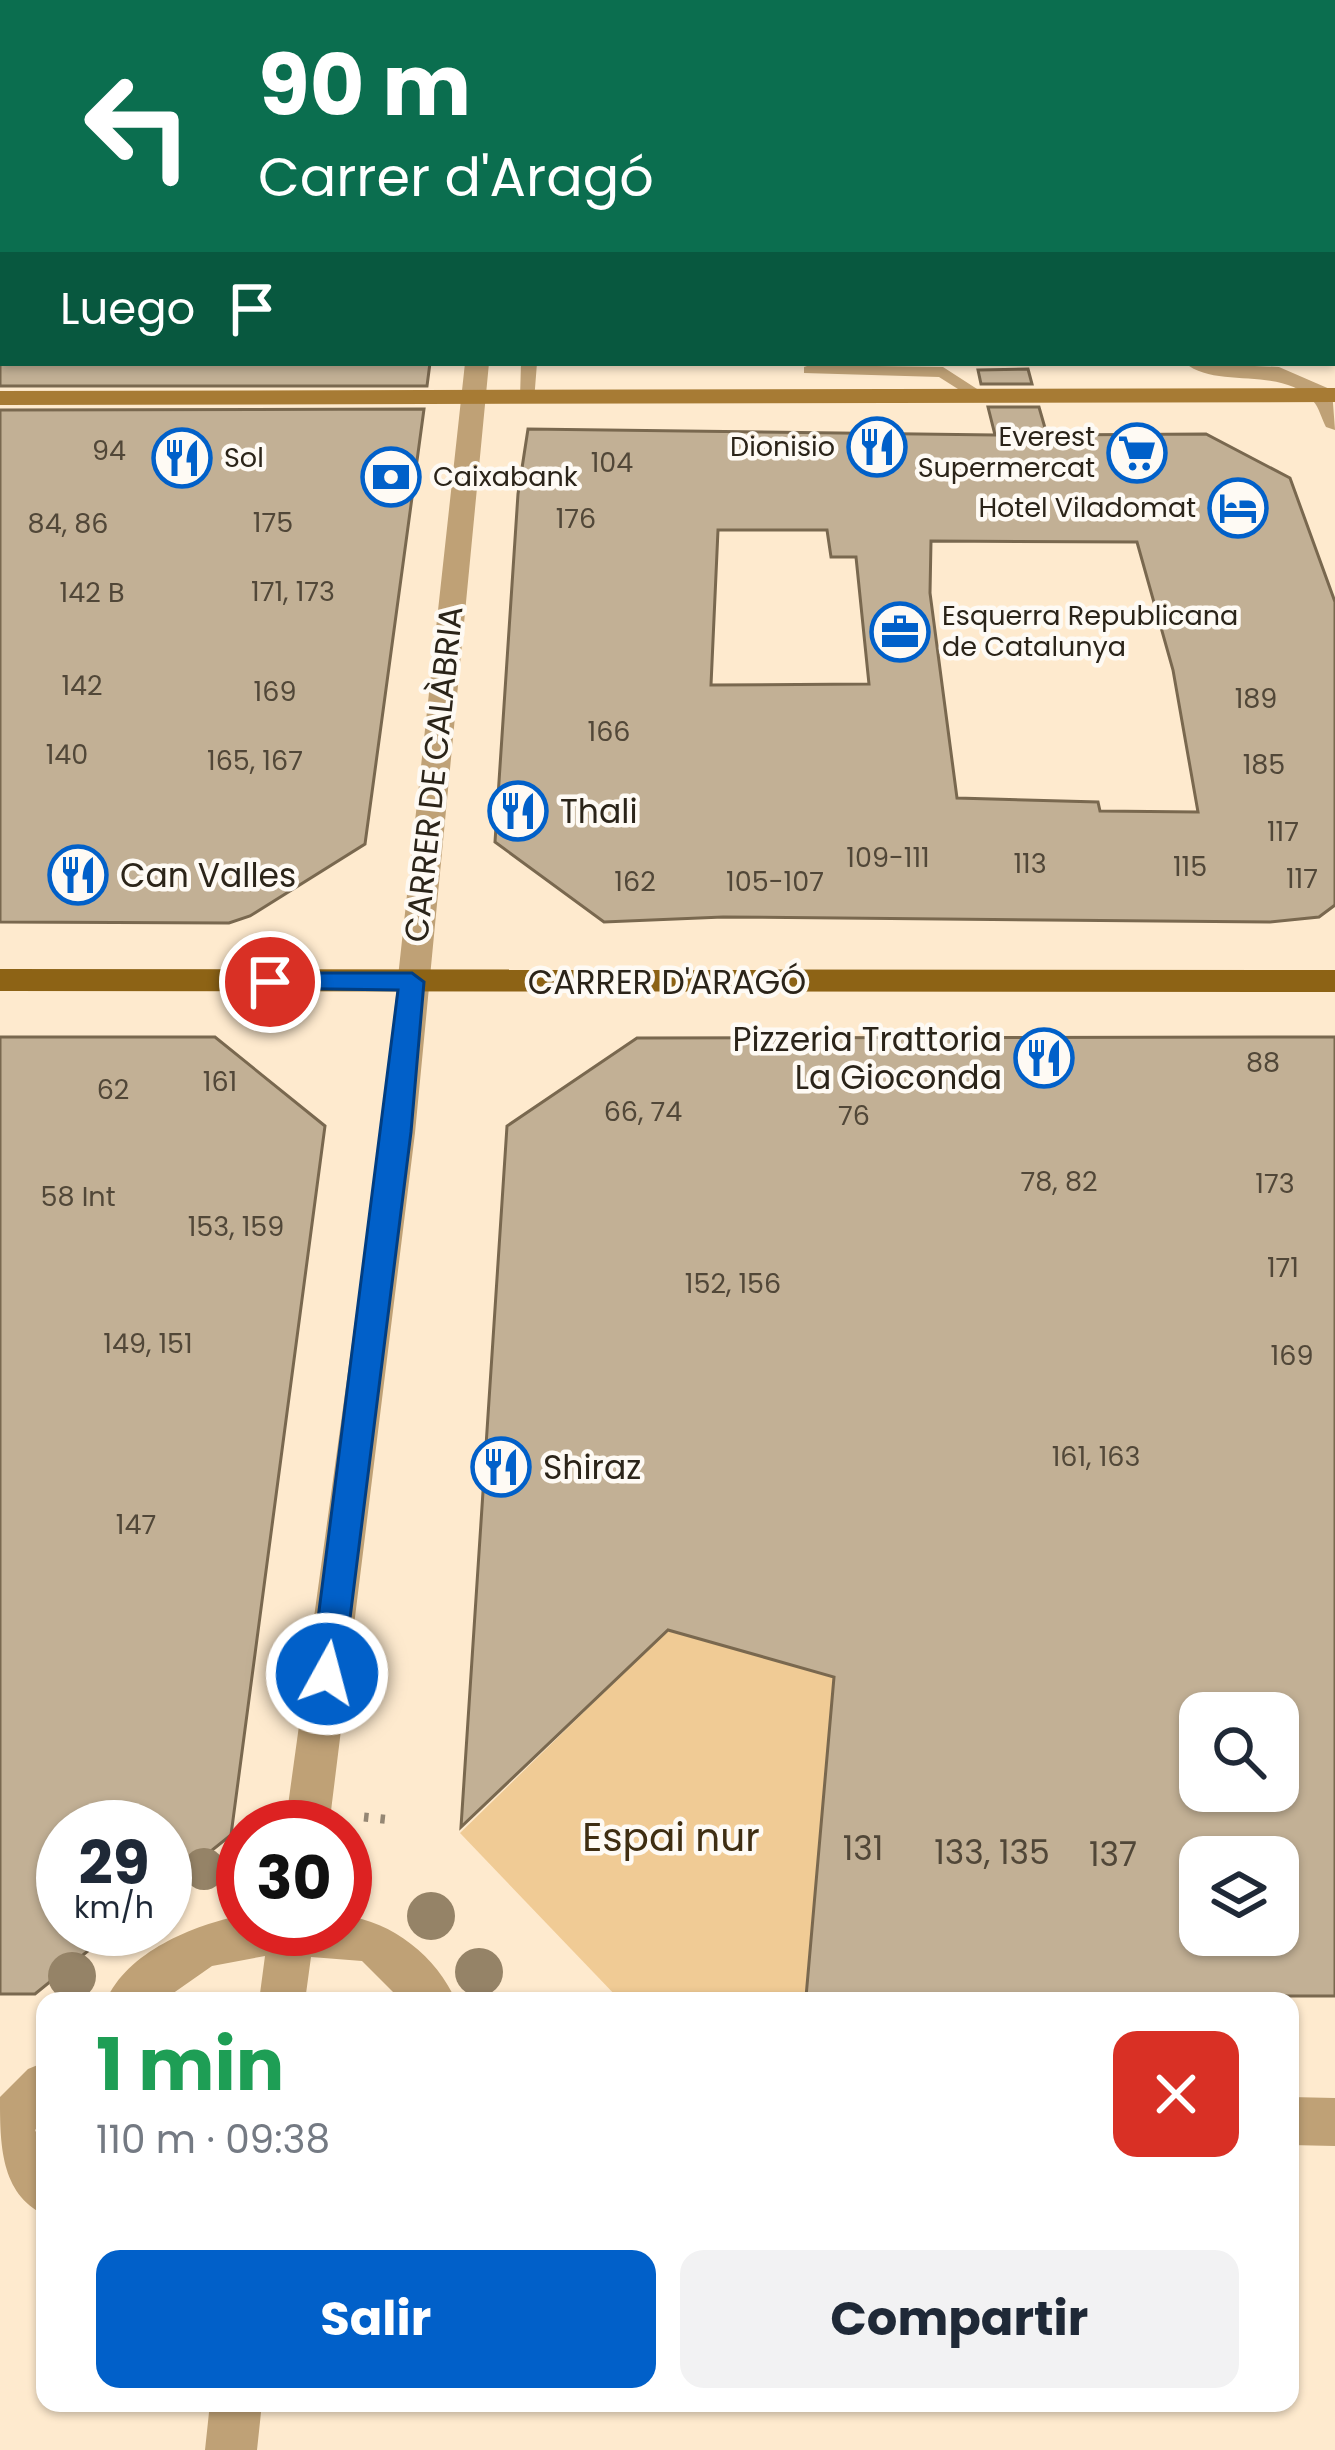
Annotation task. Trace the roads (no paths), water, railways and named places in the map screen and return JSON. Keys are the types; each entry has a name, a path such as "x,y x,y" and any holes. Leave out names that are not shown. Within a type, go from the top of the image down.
{"main road":[{"name":"CARRER D'ARAGÓ","path":"0,980 1335,981"}],"street":[{"name":"CARRER DE CALÀBRIA","path":"311,1800 398,1132 477,366"},
{"path":"1219,366 1279,374 1329,395"},
{"path":"1312,366 1329,395 1335,422"},
{"path":"0,398 1329,395"},
{"path":"138,1992 163,1967 216,1940"},
{"path":"372,1944 424,1992"},
{"path":"284,1992 288,1956"},
{"path":"36,2094 4,2124 36,2179"},
{"path":"1299,2122 1335,2122"},
{"path":"231,2450 235,2412"}],"lane":[{"path":"528,398 529,366"},
{"path":"810,370 943,372 983,398"}],"place":[{"name":"Dionisio","path":"877,447"},
{"name":"Everest Supermercat","path":"1137,453"},
{"name":"Sol","path":"182,458"},
{"name":"Caixabank","path":"391,477"},
{"name":"Hotel Viladomat","path":"1238,508"},
{"name":"Esquerra Republicana de Catalunya","path":"900,632"},
{"name":"Thali","path":"518,811"},
{"name":"Can Valles","path":"78,875"},
{"name":"Pizzeria Trattoria La Gioconda","path":"1044,1058"},
{"name":"Shiraz","path":"501,1467"}],"park label":[{"name":"Espai nur","path":"671,1837"}]}
